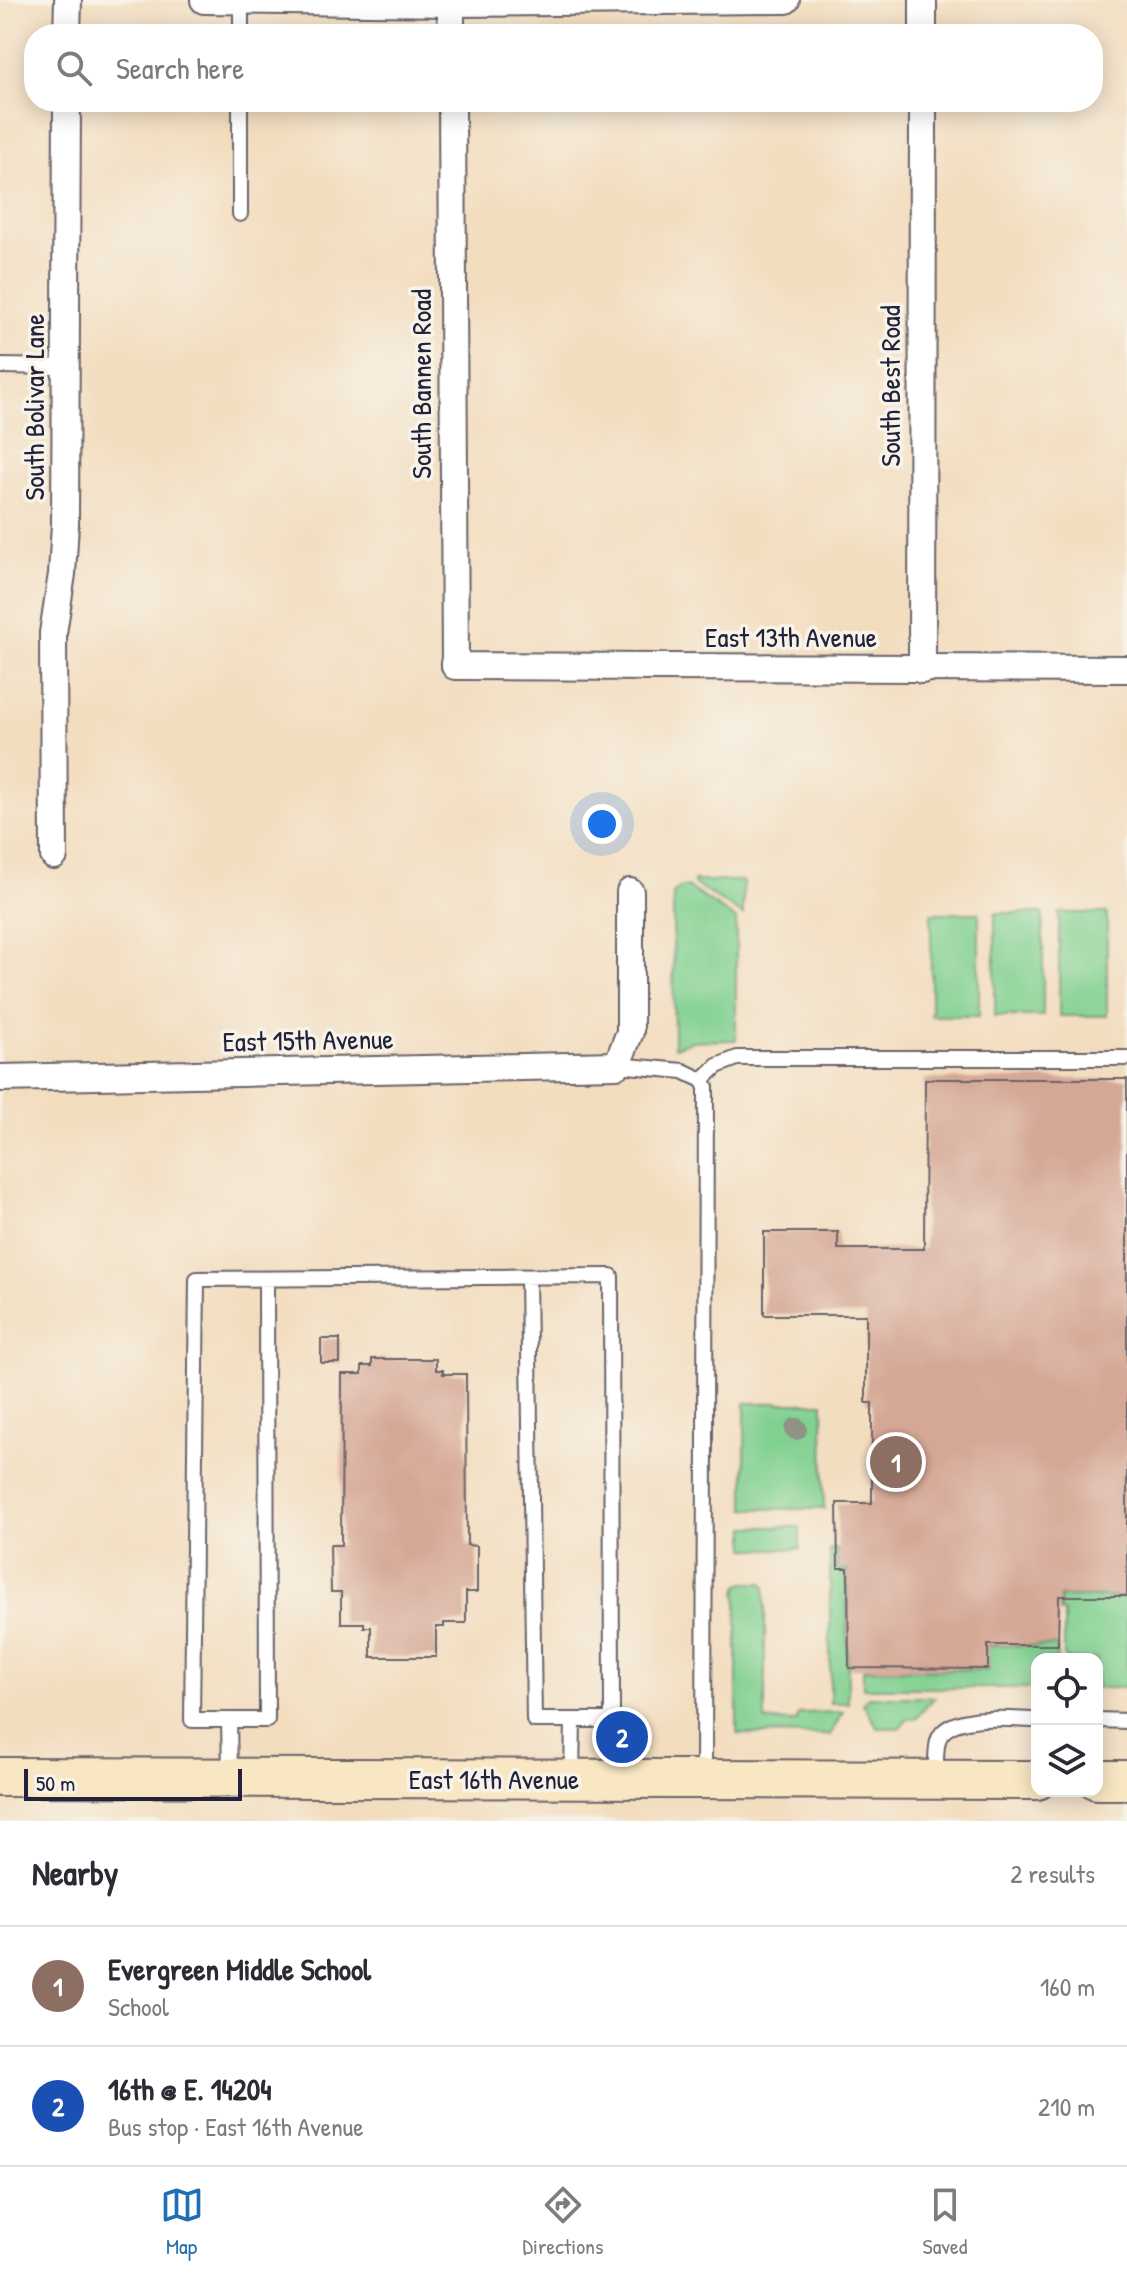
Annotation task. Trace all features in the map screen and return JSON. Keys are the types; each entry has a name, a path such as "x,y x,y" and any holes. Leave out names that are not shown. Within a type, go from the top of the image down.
{"street":[{"path":"67,24 68,0"},
{"path":"204,0 786,0"},
{"path":"923,0 923,24"},
{"path":"451,2 451,24"},
{"name":"South Bolivar Lane","path":"54,856 53,633 62,574 65,524 67,112"},
{"name":"South Bannen Road","path":"452,112 455,666"},
{"name":"South Best Road","path":"922,670 923,112"},
{"name":"East 13th Avenue","path":"455,666 1127,669"},
{"path":"617,1065 630,1032 630,892"},
{"name":"East 15th Avenue","path":"0,1078 617,1065"},
{"name":"East 16th Avenue","path":"0,1777 1031,1780"},
{"path":"1103,1780 1127,1780"}],"lane":[{"path":"241,1 241,24"},
{"path":"240,112 240,214"},
{"path":"0,366 66,367"},
{"path":"702,1080 717,1066 737,1058 1127,1058"},
{"path":"617,1065 683,1071 702,1080 706,1087 704,1779"},
{"path":"266,1279 267,1720 192,1720 197,1279 611,1276 612,1720 534,1720 528,1277"},
{"path":"229,1720 230,1778"},
{"path":"572,1779 573,1720"},
{"path":"936,1780 937,1743 943,1730 973,1720 1031,1720"},
{"path":"1103,1720 1127,1721"}],"green space":[{"path":"694,881 743,881 743,915 694,884"},
{"path":"681,887 687,887 736,919 736,1040 692,1041 674,1047 673,894"},
{"path":"931,913 979,913 979,1016 931,1016"},
{"path":"995,913 1043,913 1043,1016 995,1016"},
{"path":"1059,913 1107,913 1107,1016 1059,1016"},
{"path":"745,1403 823,1403 824,1509 745,1509"},
{"path":"746,1527 800,1527 800,1549 746,1549"},
{"path":"830,1549 837,1549 837,1568 847,1568 848,1703 830,1703"},
{"path":"744,1583 762,1583 765,1586 765,1721 797,1722 801,1713 843,1712 830,1735 737,1734 737,1592"},
{"path":"1060,1597 1127,1597 1127,1688 1103,1688 1103,1653 1064,1653 1064,1612 1060,1612"},
{"path":"988,1645 1057,1646 1057,1653 1031,1653 1031,1688 863,1688 863,1669 988,1670"},
{"path":"868,1697 935,1697 916,1718 908,1719 899,1728 878,1728 863,1703"}],"building":[{"path":"925,1079 1127,1079 1127,1596 1059,1596 1058,1645 988,1645 988,1669 849,1668 848,1568 838,1568 837,1503 872,1503 872,1403 866,1403 866,1315 764,1315 764,1232 838,1232 838,1249 924,1249"},
{"path":"321,1339 340,1339 340,1363 321,1363"},
{"path":"372,1359 436,1359 436,1370 443,1370 443,1374 466,1374 467,1545 477,1546 477,1592 466,1592 466,1623 444,1623 444,1627 436,1627 436,1657 371,1657 371,1627 364,1627 364,1623 341,1623 341,1592 331,1592 330,1545 341,1545 342,1374 362,1374 362,1366 372,1366"}],"place":[{"name":"Evergreen Middle School","path":"896,1462"},
{"name":"16th @ E. 14204","path":"622,1737"}]}
